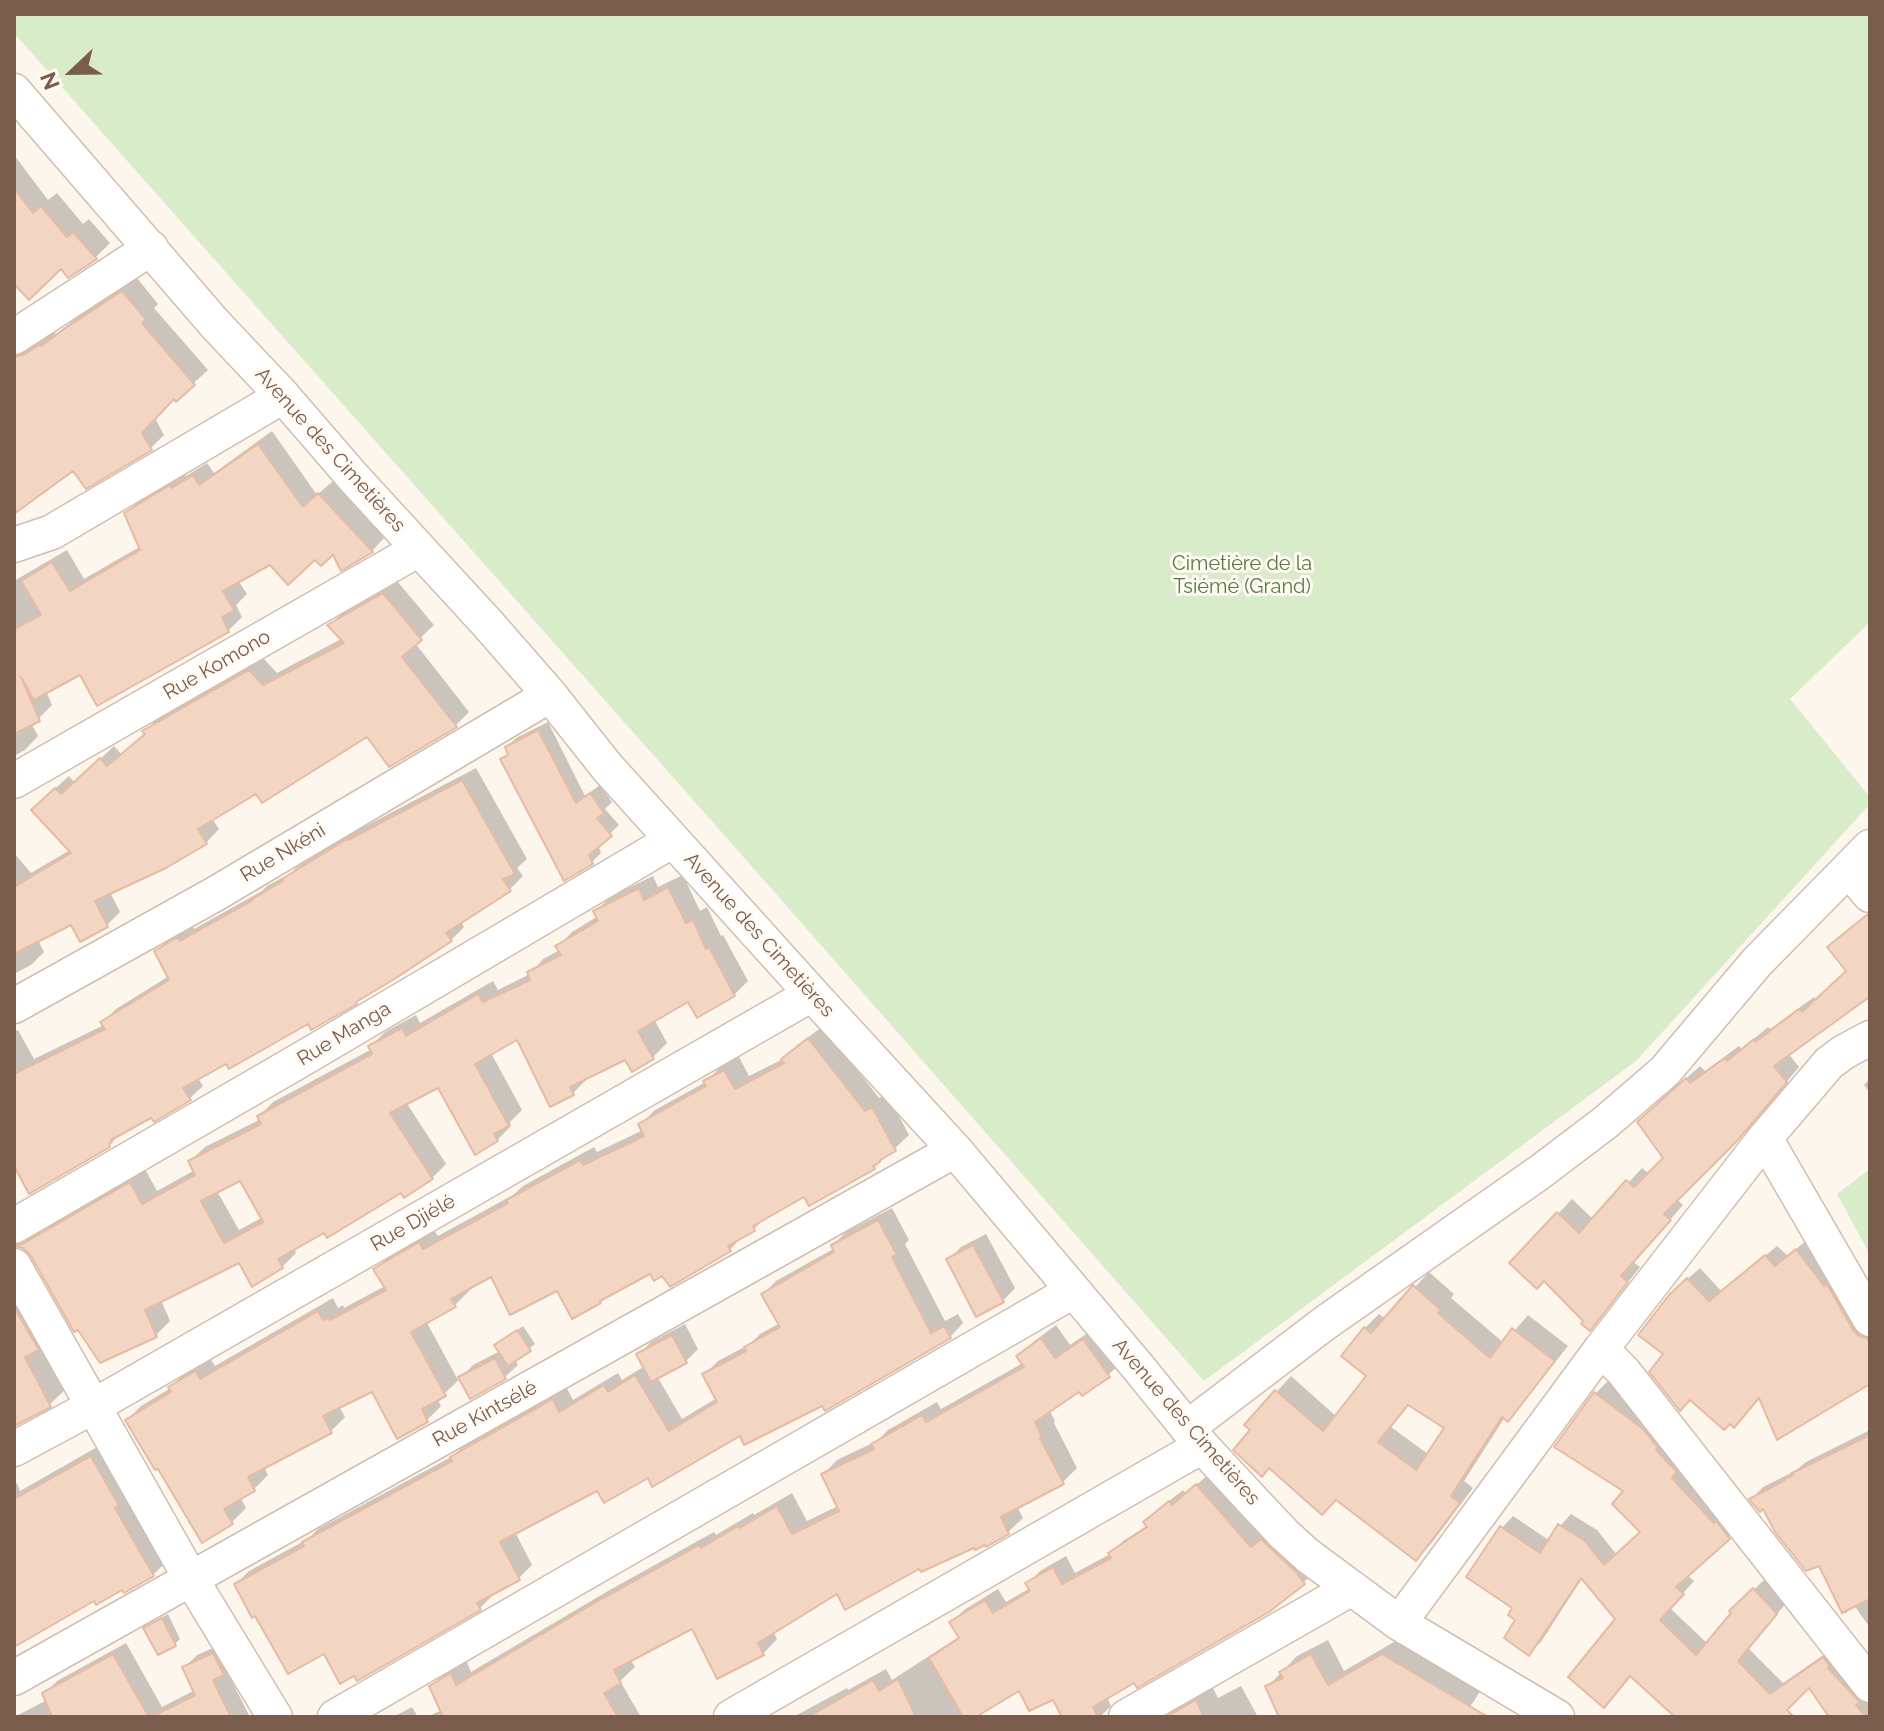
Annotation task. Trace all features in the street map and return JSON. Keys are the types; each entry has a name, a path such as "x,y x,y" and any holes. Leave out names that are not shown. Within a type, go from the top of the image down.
{"street":[{"name":"Avenue des Cimetières","path":"20,108 151,248 215,324 550,695 607,767 955,1150 1194,1437 1284,1534 1307,1555 1399,1623 1537,1713"},
{"path":"14,337 151,248"},
{"path":"14,545 52,532 283,396"},
{"name":"Rue Komono","path":"14,781 419,549"},
{"name":"Rue Nkéni","path":"14,1006 215,894 550,695"},
{"name":"Rue Manga","path":"14,1226 673,840"},
{"path":"731,1717 1194,1437 1325,1323 1606,1122 1665,1071 1757,962 1863,871"},
{"name":"Rue Djiélé","path":"14,1449 812,994"},
{"path":"1399,1623 1601,1349 1765,1138 1829,1063 1870,1038"},
{"path":"1765,1138 1870,1319"},
{"name":"Rue Kintsélé","path":"14,1678 955,1150"},
{"path":"14,1266 191,1579 275,1717"},
{"path":"335,1717 1073,1291"},
{"path":"1601,1349 1623,1371 1870,1685"},
{"path":"1126,1717 1352,1588"}],"green space":[{"name":"Cimetière de la Tsiémé (Grand)","path":"14,14 1870,14 1870,622 1790,699 1870,797 1870,804 1636,1061 1204,1381 14,33"},
{"path":"1870,1169 1870,1255 1837,1194"}],"building":[{"path":"14,188 33,213 41,206 67,237 73,232 97,259 68,278 61,269 29,300 14,284"},
{"path":"122,291 146,319 142,323 195,385 176,402 174,399 142,433 152,450 86,489 73,471 14,514 14,357 41,346"},
{"path":"258,444 303,507 318,493 373,552 341,571 333,555 321,566 315,560 288,585 270,565 223,591 234,610 222,617 229,632 97,706 80,675 34,700 21,677 40,721 14,734 14,629 41,615 21,581 52,562 70,591 140,550 124,513 193,475 199,485"},
{"path":"383,593 422,640 402,657 457,727 389,767 367,737 262,803 256,794 198,829 207,844 166,868 95,901 108,927 80,942 71,925 14,954 14,887 71,853 31,810 55,788 61,794 100,758 107,766 145,734 142,731 249,670 263,685 344,643 327,625"},
{"path":"538,730 576,803 590,793 604,813 597,818 612,836 589,855 593,864 564,881 500,759 508,755 505,747"},
{"path":"462,780 515,874 503,879 511,891 446,933 452,941 357,1004 311,1030 308,1024 229,1069 226,1064 183,1088 191,1100 154,1122 151,1118 111,1140 110,1147 29,1194 14,1166 14,1074 105,1029 100,1022 169,980 154,951 178,937 180,941 253,900 347,839"},
{"path":"668,887 686,923 693,920 706,949 709,947 735,996 697,1018 688,1002 638,1031 654,1059 632,1072 625,1060 570,1087 574,1095 550,1107 517,1040 475,1064 509,1126 494,1134 498,1141 475,1155 438,1088 390,1113 433,1179 404,1198 401,1193 327,1238 324,1233 278,1259 283,1268 252,1287 239,1263 145,1310 157,1337 100,1363 78,1330 74,1332 31,1256 23,1248 14,1246 130,1182 142,1204 195,1175 188,1161 261,1124 257,1116 372,1054 368,1046 402,1028 406,1036 478,994 483,1002 530,980 527,972 561,955 555,946 598,921 593,911 639,888 644,900","holes":["240,1181 263,1222 224,1243 201,1201"]},
{"path":"1868,914 1870,1000 1868,998 1774,1066 1787,1082 1738,1140 1664,1214 1671,1220 1621,1276 1628,1282 1590,1331 1544,1281 1537,1289 1509,1263 1557,1212 1579,1233 1626,1180 1634,1187 1663,1158 1637,1122 1686,1078 1690,1083 1725,1058 1727,1061 1754,1039 1755,1042 1799,1009 1802,1012 1846,971 1827,947"},
{"path":"808,1038 865,1111 872,1107 896,1151 873,1166 875,1169 809,1206 804,1197 753,1226 755,1231 728,1246 731,1251 670,1287 662,1276 654,1281 650,1274 572,1319 557,1291 510,1315 491,1277 451,1299 456,1307 411,1332 446,1396 422,1409 428,1422 397,1439 372,1392 323,1416 332,1433 248,1477 255,1491 224,1509 233,1524 202,1543 125,1420 171,1392 168,1387 196,1371 200,1379 318,1311 323,1320 330,1320 386,1290 373,1269 419,1242 423,1249 580,1160 583,1165 644,1136 638,1124 706,1086 703,1081 724,1070 735,1089 784,1063 781,1059"},
{"path":"878,1220 897,1255 892,1257 931,1333 944,1326 951,1338 825,1411 822,1406 744,1445 740,1436 652,1487 648,1478 604,1503 597,1491 500,1542 520,1580 477,1603 481,1610 357,1681 354,1676 340,1684 324,1654 288,1674 234,1584 304,1546 302,1542 452,1461 450,1457 553,1399 559,1412 604,1385 608,1392 635,1375 669,1431 717,1402 702,1374 746,1351 744,1347 780,1327 761,1294 834,1252 831,1245"},
{"path":"973,1245 1004,1302 976,1317 946,1259"},
{"path":"1796,1249 1824,1286 1827,1284 1853,1330 1870,1343 1870,1384 1777,1440 1759,1398 1734,1428 1730,1424 1724,1430 1690,1400 1680,1411 1649,1372 1663,1354 1638,1335 1669,1295 1687,1278 1709,1301 1765,1255 1775,1266"},
{"path":"1413,1285 1441,1310 1438,1313 1490,1358 1512,1328 1555,1361 1508,1422 1502,1417 1451,1496 1460,1503 1416,1561 1336,1500 1322,1515 1269,1468 1262,1477 1233,1450 1250,1430 1244,1425 1275,1390 1323,1431 1366,1376 1341,1356 1364,1327 1371,1333","holes":["1408,1405 1444,1428 1416,1470 1378,1442"]},
{"path":"14,1307 39,1350 25,1357 51,1407 14,1426"},
{"path":"517,1330 531,1351 508,1366 494,1345"},
{"path":"672,1335 687,1363 651,1382 636,1354"},
{"path":"1041,1338 1055,1358 1083,1339 1110,1377 1082,1396 1079,1392 1035,1422 1064,1484 1001,1517 1009,1534 986,1547 974,1548 921,1572 919,1569 845,1610 837,1594 758,1643 764,1655 717,1679 692,1629 614,1670 621,1683 604,1693 618,1717 443,1717 429,1686 451,1673 456,1685 591,1605 777,1506 792,1534 839,1511 821,1474 874,1449 871,1444 922,1415 926,1422 1024,1367 1016,1356"},
{"path":"495,1358 506,1379 470,1399 458,1377"},
{"path":"1594,1392 1643,1429 1658,1448 1656,1450 1677,1472 1672,1478 1730,1539 1676,1587 1684,1594 1660,1620 1696,1655 1731,1613 1729,1611 1753,1588 1777,1614 1738,1661 1770,1694 1823,1657 1830,1666 1828,1668 1860,1702 1856,1705 1866,1717 1829,1717 1809,1688 1787,1710 1794,1717 1675,1717 1630,1676 1604,1708 1568,1677 1615,1619 1581,1578 1529,1656 1504,1638 1515,1620 1508,1615 1512,1608 1466,1577 1500,1526 1540,1553 1558,1524 1585,1541 1604,1565 1640,1532 1612,1504 1623,1491 1554,1447"},
{"path":"1870,1435 1870,1599 1842,1613 1819,1566 1806,1571 1775,1532 1763,1509 1760,1512 1749,1499 1792,1473"},
{"path":"91,1456 119,1506 115,1508 154,1576 96,1605 94,1601 14,1647 14,1499"},
{"path":"1196,1484 1251,1547 1261,1539 1305,1584 1269,1612 1137,1688 1134,1683 1093,1707 1098,1717 1062,1717 1053,1700 1029,1711 1019,1691 976,1717 963,1717 929,1658 959,1638 949,1622 985,1600 993,1613 1030,1591 1025,1583 1053,1567 1062,1584 1111,1558 1108,1553 1147,1527 1143,1522 1169,1501 1172,1505"},
{"path":"162,1618 176,1646 158,1655 143,1628"},
{"path":"213,1653 224,1675 213,1680 231,1717 151,1717 195,1695 182,1667"},
{"path":"113,1654 149,1717 52,1717 42,1693"},
{"path":"1311,1654 1328,1685 1382,1654 1488,1717 1279,1717 1265,1686 1283,1678 1279,1672"},
{"path":"898,1679 916,1717 808,1717 873,1680 879,1691"},
{"path":"1196,1700 1204,1717 1166,1717"}]}
